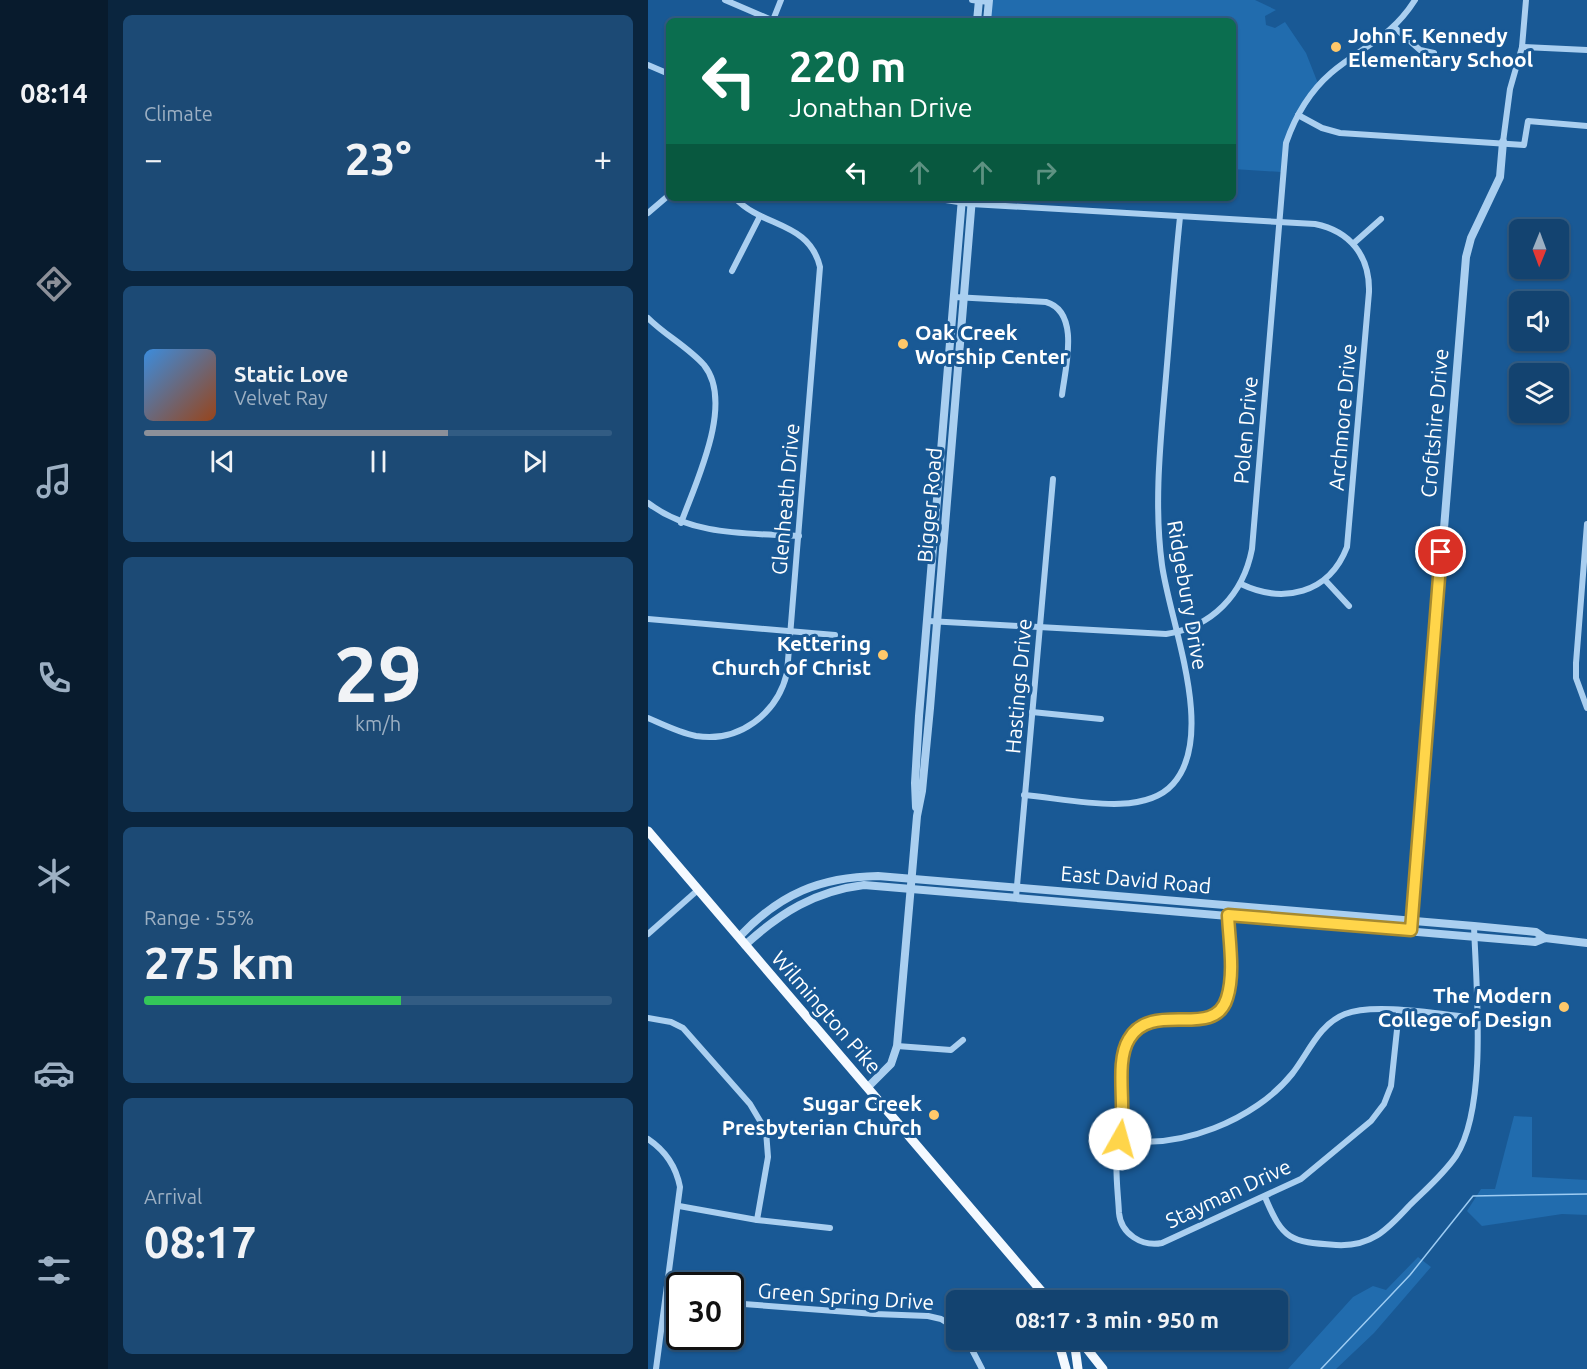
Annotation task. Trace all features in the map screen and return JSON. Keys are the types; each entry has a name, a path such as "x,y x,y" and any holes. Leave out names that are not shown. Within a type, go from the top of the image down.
{"main road":[{"name":"Wilmington Pike","path":"648,831 1040,1290"},
{"path":"1034,1283 1037,1290"},
{"path":"1076,1350 1078,1369"},
{"path":"1088,1350 1103,1369"},
{"path":"1065,1364 1077,1357"}],"street":[{"path":"725,0 767,18"},
{"path":"775,18 781,0"},
{"path":"972,0 989,1 987,18"},
{"path":"977,18 979,0"},
{"name":"Polen Drive","path":"928,621 1149,634 1176,633 1208,619 1229,601 1241,584 1252,549 1284,156 1298,115 1323,81 1379,41 1394,27 1415,0"},
{"name":"Croftshire Drive","path":"1411,930 1466,257 1471,238 1500,177 1510,89 1522,47 1526,0"},
{"path":"1394,27 1420,50 1434,53"},
{"path":"1522,47 1587,50"},
{"path":"648,65 666,73"},
{"path":"1298,115 1322,128 1340,133 1524,145 1528,121 1587,126"},
{"path":"648,213 666,198"},
{"name":"Glenheath Drive","path":"648,718 698,736 726,735 747,728 770,709 782,690 787,673 820,267 814,250 805,239 760,216 739,201"},
{"path":"962,201 1180,217 1280,221 1324,226 1354,243 1381,219"},
{"name":"Bigger Road","path":"917,814 915,783 962,201"},
{"name":"Bigger Road","path":"868,1087 891,1064 897,1046 910,887 917,814 922,791 937,622 971,201"},
{"path":"732,271 760,216"},
{"name":"Ridgebury Drive","path":"1024,795 1136,804 1159,796 1172,786 1184,768 1190,742 1188,696 1162,565 1158,501 1180,217"},
{"name":"Archmore Drive","path":"1325,580 1336,567 1347,547 1353,488 1370,284 1366,266 1354,243"},
{"path":"954,297 1046,302 1058,309 1065,319 1067,332 1062,395"},
{"path":"648,318 703,364 714,388 709,446 681,523"},
{"path":"648,331 654,324"},
{"name":"Hastings Drive","path":"1016,897 1053,479"},
{"path":"648,503 681,523 699,528 799,536"},
{"path":"1587,524 1576,663 1577,680 1587,708"},
{"path":"1241,584 1264,593 1283,595 1310,589 1325,580 1348,606"},
{"path":"648,619 835,635"},
{"path":"1032,712 1101,718"},
{"name":"East David Road","path":"742,941 761,914 799,891 827,881 861,876 911,878 1412,920 1536,932 1545,938 1587,943"},
{"name":"East David Road","path":"742,941 788,910 822,893 864,885 910,887 1535,942 1545,938"},
{"path":"648,934 699,890"},
{"path":"1228,905 1230,988 1221,1010 1207,1018 1163,1019 1147,1023 1133,1033 1126,1044 1123,1065 1124,1116 1120,1139 1140,1142 1178,1141 1243,1114 1270,1096 1289,1078 1322,1031 1337,1018 1363,1009 1477,1018"},
{"path":"1265,1197 1278,1227 1298,1240 1338,1245 1360,1244 1371,1241 1386,1230 1445,1169 1461,1146 1476,1082 1477,1018 1474,926"},
{"name":"Stayman Drive","path":"1120,1139 1116,1158 1120,1218 1127,1232 1144,1243 1162,1243 1265,1197 1314,1170 1376,1115 1391,1086 1399,1011"},
{"path":"648,1018 671,1022 683,1028 761,1120 769,1148 757,1220"},
{"path":"897,1046 951,1050 963,1040"},
{"path":"648,1139 667,1156 676,1171 680,1187 669,1272"},
{"path":"678,1206 757,1220 830,1228"},
{"path":"656,1369 666,1298"},
{"name":"Green Spring Drive","path":"744,1304 928,1316 946,1322"},
{"path":"972,1350 982,1369"}],"shaded area":[{"path":"989,0 1255,0 1276,10 1265,16 1266,25 1275,28 1285,22 1306,53 1319,86 1290,133 1282,172 1236,169 1236,18 987,18"},
{"path":"1514,1116 1532,1117 1532,1177 1587,1180 1587,1215 1562,1214 1482,1226 1467,1211 1481,1189 1495,1189"},
{"path":"1418,1257 1431,1267 1374,1333 1336,1369 1288,1369 1353,1297 1373,1286 1386,1290"}],"waterway":[{"path":"1321,1369 1410,1275 1473,1196 1587,1194"}],"place":[{"name":"John F. Kennedy Elementary School","path":"1336,47"},
{"name":"Oak Creek Worship Center","path":"903,344"},
{"name":"Kettering Church of Christ","path":"883,655"},
{"name":"The Modern College of Design","path":"1564,1007"},
{"name":"Sugar Creek Presbyterian Church","path":"934,1115"}],"route":[{"path":"1120,1139 1124,1116 1123,1057 1129,1038 1142,1026 1155,1020 1207,1018 1218,1013 1225,1004 1230,988 1228,915 1411,930 1441,552"}]}
